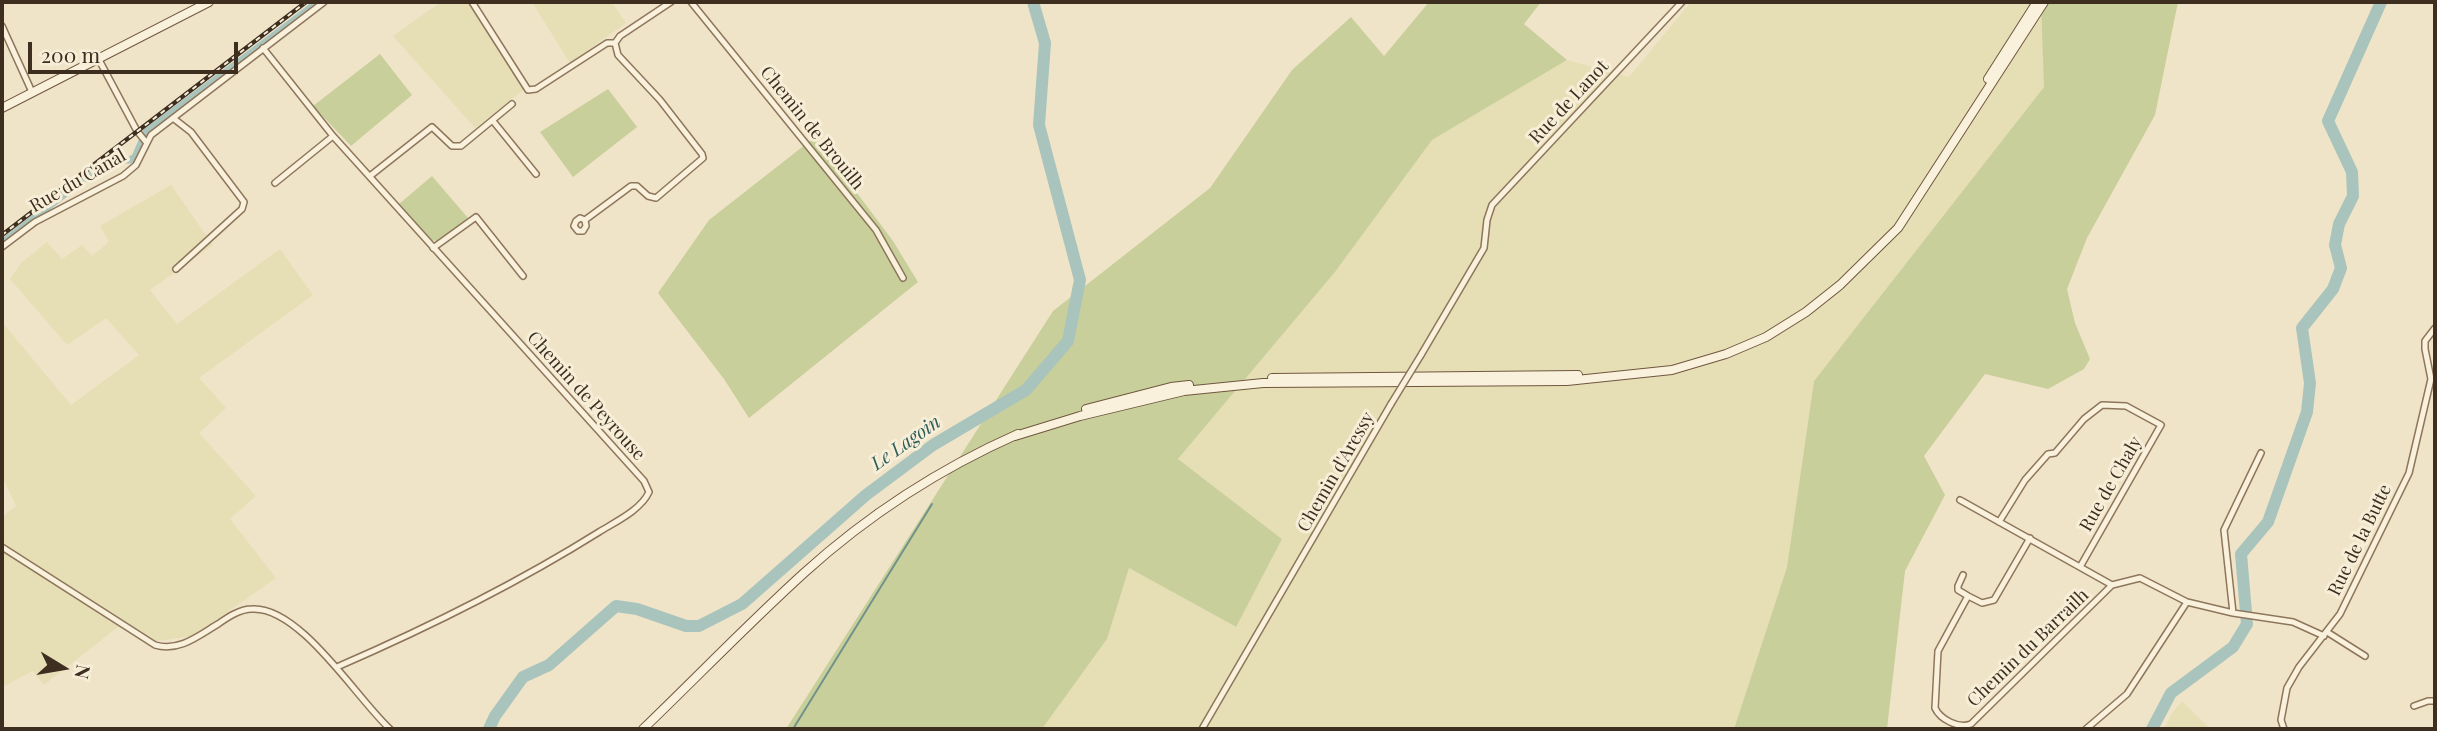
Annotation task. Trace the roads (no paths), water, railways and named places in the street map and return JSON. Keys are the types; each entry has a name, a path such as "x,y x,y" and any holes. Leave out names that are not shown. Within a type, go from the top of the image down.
{"main road":[{"path":"2,108 209,2"},
{"path":"1872,255 1914,195 2037,2"},
{"path":"643,729 805,572 868,522 919,486 1015,436 1080,416 1184,391 1263,383 1566,381 1626,376 1672,370 1726,354 1766,337 1806,312 1872,255 1898,228 2044,2"}],"street":[{"name":"Rue du Canal","path":"2,247 35,222 123,176 143,155 144,140 324,2"},
{"path":"472,2 528,90 536,89 607,43 615,43"},
{"path":"585,220 631,186 637,186 648,196 656,198 703,158 660,100 618,55 615,43 620,36 671,2"},
{"name":"Chemin de Brouilh","path":"691,2 876,230 903,278"},
{"name":"Rue de Lanot","path":"1486,226 1492,205 1682,2"},
{"path":"2,26 32,92"},
{"name":"Chemin de Peyrouse","path":"263,48 333,136 644,481 649,492 645,500 616,522 548,564 391,644 337,667"},
{"path":"99,58 144,140"},
{"path":"370,176 432,127 452,146 461,146 512,104"},
{"path":"173,118 191,131 244,202 242,209 176,269"},
{"path":"493,121 536,174"},
{"path":"275,183 333,136"},
{"path":"433,248 476,216 523,276"},
{"name":"Chemin d'Aressy","path":"1202,729 1484,248 1486,226"},
{"path":"2435,328 2426,341 2435,345"},
{"name":"Rue de la Butte","path":"2284,729 2281,720 2287,688 2299,667 2340,614 2409,473 2431,379 2426,341"},
{"name":"Rue de Chaly","path":"1999,522 2025,480 2048,454 2055,453 2084,419 2102,405 2126,406 2138,412 2161,425 2080,567"},
{"path":"2235,613 2224,530 2261,453"},
{"path":"1960,500 2112,585 2117,586 2133,578 2140,578 2187,602 2307,626 2365,656"},
{"path":"1963,575 1958,590 1987,604 1994,600 2030,538"},
{"path":"2,547 155,645 164,648 190,642 233,614 250,608 280,616 297,628 337,667 390,729"},
{"name":"Chemin du Barrailh","path":"1968,596 1938,651 1935,708 1938,714 1965,726 2112,585"},
{"path":"2086,729 2127,694 2187,602"},
{"path":"2414,706 2435,701"}],"waterway":[{"path":"2,243 107,161 130,160 135,157 146,132 318,2"},
{"name":"Le Lagoin","path":"489,729 523,677 549,665 616,606 637,609 686,626 699,626 742,604 866,495 933,445 1026,390 1068,341 1080,280 1039,125 1045,43 1033,2"},
{"path":"2152,729 2171,693 2233,647 2247,624 2241,554 2268,522 2307,412 2310,383 2302,328 2333,289 2341,268 2335,245 2339,224 2353,196 2352,172 2328,121 2381,2"},
{"path":"793,729 932,504"}],"railway":[{"path":"2,235 306,2"}]}
